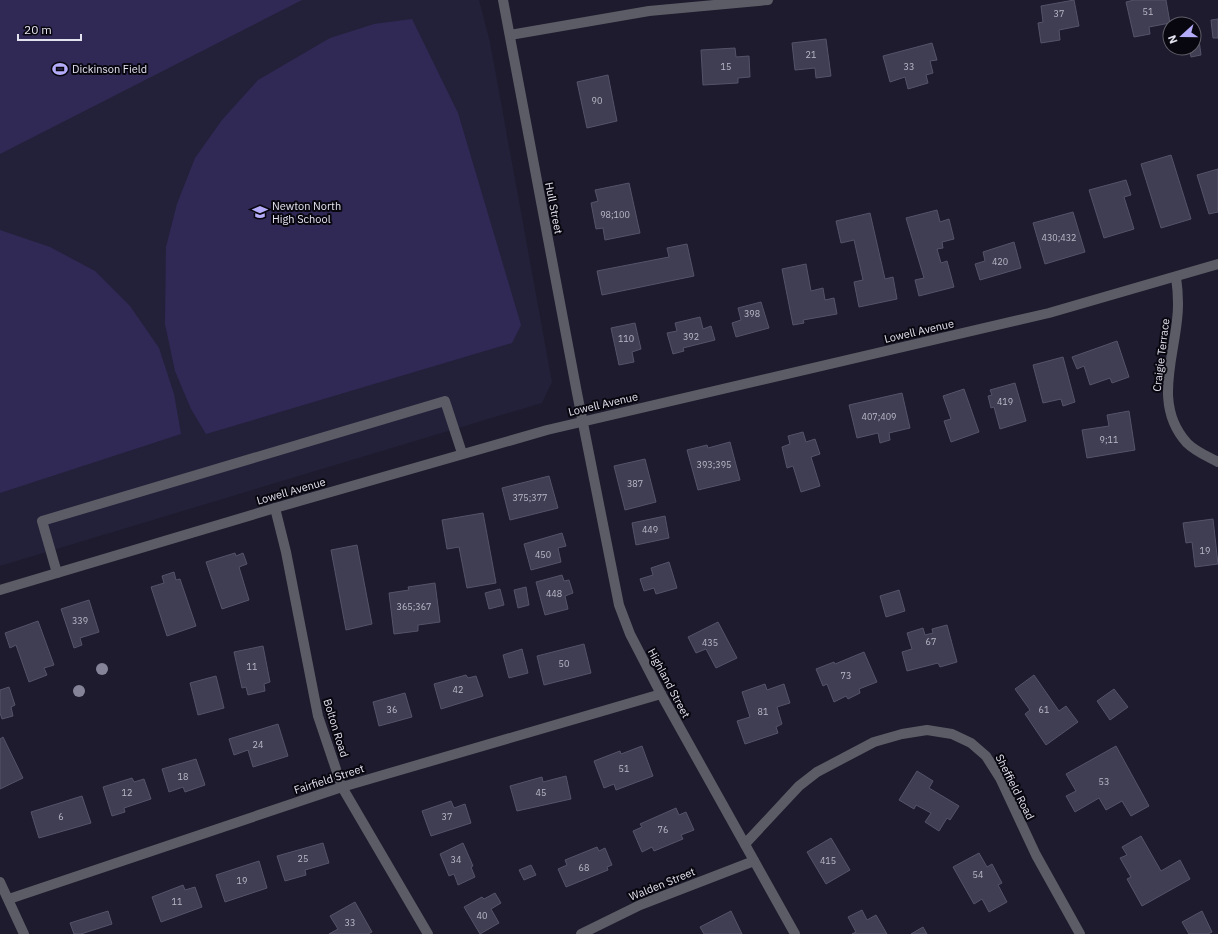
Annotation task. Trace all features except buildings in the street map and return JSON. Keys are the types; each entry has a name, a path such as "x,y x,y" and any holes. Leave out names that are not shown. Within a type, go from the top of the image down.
{"street":[{"name":"Hull Street","path":"503,0 582,421"},
{"path":"510,35 649,11 768,0"},
{"name":"Lowell Avenue","path":"0,590 462,453 582,421 965,333 1049,312 1218,264"},
{"name":"Craigie Terrace","path":"1176,277 1178,319 1167,390 1169,407 1179,431 1187,443 1198,452 1218,462"},
{"path":"57,573 42,521 446,401 462,453"},
{"name":"Highland Street","path":"582,421 619,605 630,634 661,694 795,934"},
{"name":"Bolton Road","path":"275,508 286,552 318,716 342,787 428,934"},
{"name":"Fairfield Street","path":"9,899 342,787 661,694"},
{"name":"Sheffield Road","path":"745,844 799,786 817,772 874,742 902,734 927,730 952,734 971,743 986,756 1000,778 1036,855 1080,934"},
{"name":"Walden Street","path":"580,934 640,904 754,860"},
{"path":"0,882 24,934"}],"shaded area":[{"name":"Newton North High School","path":"0,0 479,0 490,42 552,382 542,403 0,566"},
{"name":"Dickinson Field","path":"0,0 302,0 0,154"},
{"path":"412,19 458,113 521,325 512,343 206,434 191,409 175,371 165,324 166,247 177,204 195,158 222,120 258,80 330,38 374,24"},
{"path":"0,230 50,247 95,271 130,306 159,348 174,394 181,434 0,493"}],"place":[{"name":"Dickinson Field","path":"60,69"},
{"name":"Newton North High School","path":"260,212"}]}
